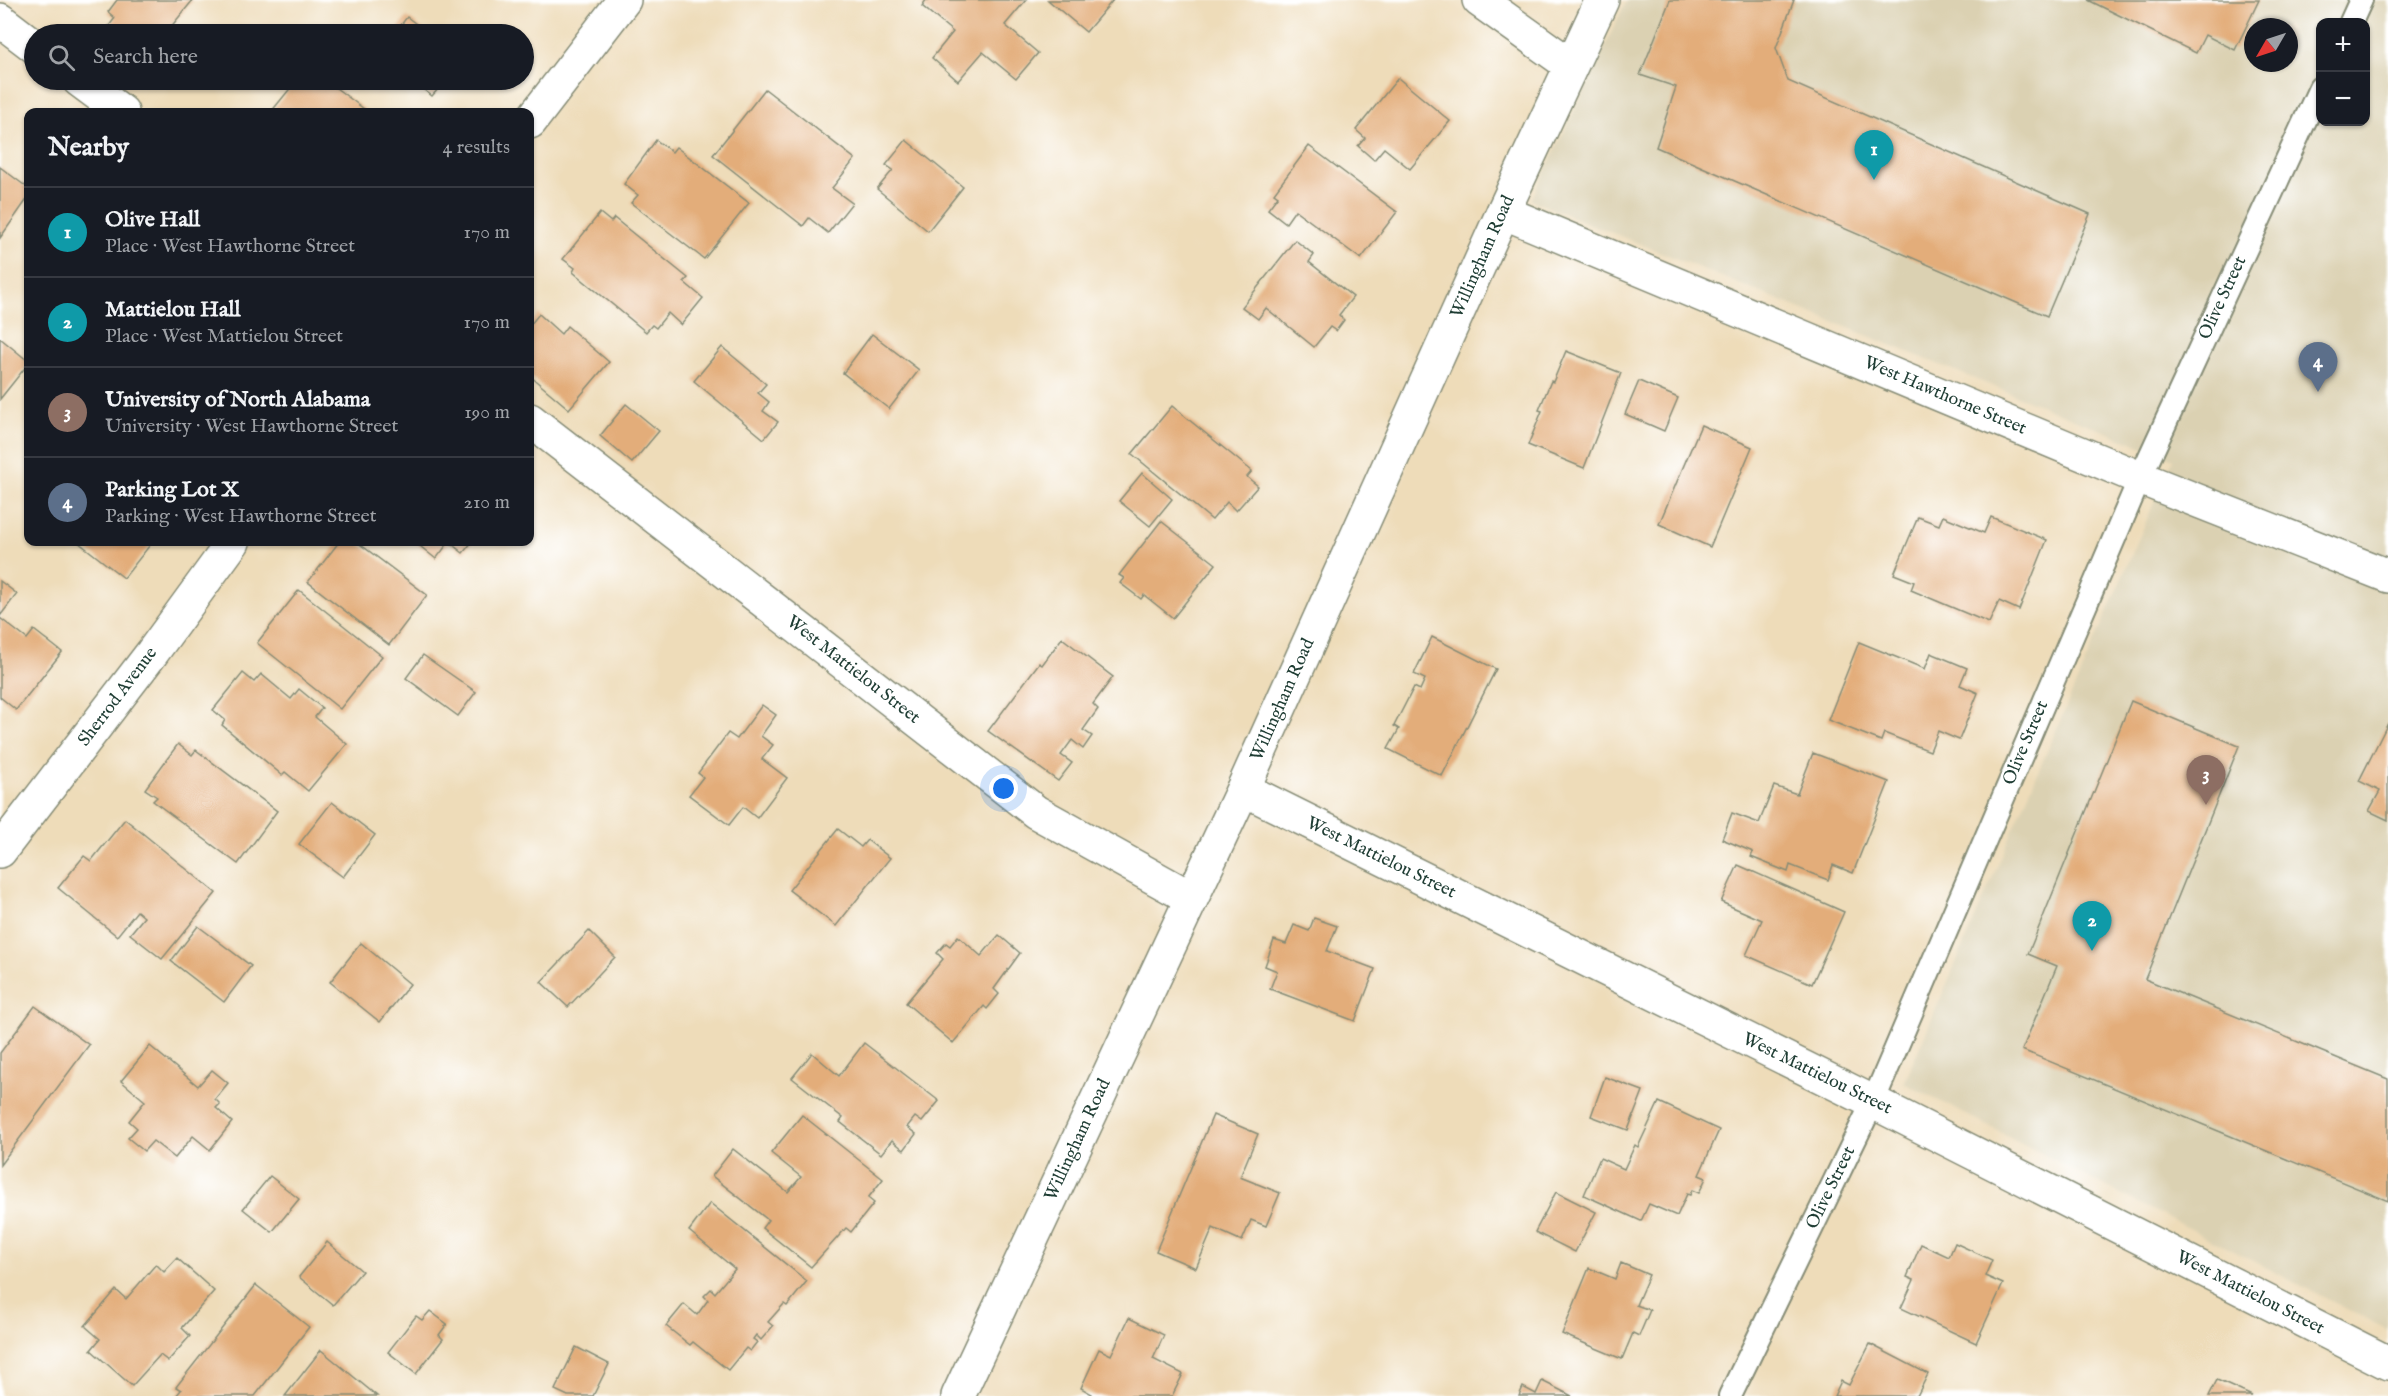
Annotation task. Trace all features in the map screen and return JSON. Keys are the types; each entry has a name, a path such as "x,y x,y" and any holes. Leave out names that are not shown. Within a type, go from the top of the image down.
{"street":[{"path":"534,117 624,0"},
{"path":"1479,0 1570,65"},
{"name":"Willingham Road","path":"958,1396 1243,789 1503,212 1602,0"},
{"path":"0,20 24,38"},
{"path":"92,90 117,108"},
{"name":"West Hawthorne Street","path":"1503,212 2140,478 2388,576"},
{"name":"West Mattielou Street","path":"534,423 1036,812 1191,898"},
{"name":"Sherrod Avenue","path":"0,851 152,653 230,546"},
{"name":"West Mattielou Street","path":"1243,789 1873,1102 2388,1363"}],"lane":[{"path":"2353,18 2361,0"},
{"name":"Olive Street","path":"1730,1396 1873,1102 2140,478 2316,97"}],"shaded area":[{"path":"1627,0 2388,0 2388,1330 1904,1083 2173,459 1531,200"}],"building":[{"path":"117,0 193,0 173,24 110,24 115,18 108,12"},
{"path":"926,0 1026,0 1005,25 1038,53 1016,79 983,52 958,81 932,58 953,32 922,6"},
{"path":"1048,0 1113,0 1086,32"},
{"path":"1670,0 1794,0 1776,48 1788,81 2090,214 2047,316 1656,147 1676,87 1640,75"},
{"path":"2088,0 2259,0 2250,18 2244,18 2244,31 2235,50 2205,35 2196,53"},
{"path":"407,17 416,24 402,24"},
{"path":"1398,78 1450,121 1410,169 1384,148 1374,160 1358,146 1365,138 1356,130"},
{"path":"765,89 855,159 832,188 852,203 828,233 809,218 803,226 713,155"},
{"path":"289,90 339,90 363,108 274,108"},
{"path":"424,90 437,90 432,96"},
{"path":"656,140 672,152 676,147 749,203 704,259 631,203 638,195 624,184"},
{"path":"906,140 963,187 928,231 877,189 893,170 886,165"},
{"path":"1309,146 1397,212 1361,259 1295,210 1286,223 1268,209 1278,196 1274,193"},
{"path":"0,167 24,185 24,204 0,238"},
{"path":"600,213 611,222 614,218 688,278 684,282 703,298 681,325 668,313 656,328 652,325 646,332 573,272 575,268 563,259"},
{"path":"1295,240 1314,255 1309,262 1353,297 1339,315 1344,320 1336,331 1330,327 1314,347 1266,308 1258,319 1242,307"},
{"path":"539,314 561,334 567,326 609,362 569,409 534,379 534,320"},
{"path":"872,334 919,370 889,409 843,373"},
{"path":"0,338 24,358 24,369 0,399"},
{"path":"722,347 766,384 758,393 769,402 763,411 778,422 764,439 694,381"},
{"path":"1566,351 1621,373 1584,468 1528,445 1542,411 1539,410"},
{"path":"1639,381 1678,398 1664,431 1625,414"},
{"path":"626,404 659,431 632,463 600,436"},
{"path":"1172,406 1252,471 1247,477 1258,486 1236,511 1227,502 1212,520 1132,454"},
{"path":"1701,425 1752,447 1710,547 1659,524"},
{"path":"1142,473 1172,499 1150,526 1119,501"},
{"path":"1943,516 1984,533 1991,517 2047,540 2019,610 1999,601 1989,623 1911,590 1914,582 1894,574 1918,517 1939,525"},
{"path":"1161,521 1216,564 1173,618 1144,595 1141,599 1120,583 1124,578 1119,575"},
{"path":"83,546 149,546 124,578"},
{"path":"336,546 362,546 427,595 389,645 308,582"},
{"path":"420,546 446,546 436,559"},
{"path":"454,546 469,546 463,553"},
{"path":"0,581 17,594 0,616"},
{"path":"299,590 382,656 340,709 257,643"},
{"path":"0,618 27,639 34,630 62,652 16,710 0,697"},
{"path":"1432,637 1496,669 1442,776 1388,749 1399,729 1394,726 1414,687 1420,690 1425,679 1414,674"},
{"path":"1062,638 1113,677 1093,704 1098,709 1083,730 1092,736 1083,749 1072,740 1061,755 1072,763 1058,781 988,731 1039,663 1042,665"},
{"path":"1859,642 1925,669 1931,653 1967,668 1960,685 1978,693 1959,740 1938,731 1930,751 1884,733 1881,741 1828,720"},
{"path":"423,655 476,692 458,716 406,678"},
{"path":"243,673 254,682 261,674 291,699 299,689 322,708 315,717 347,744 308,791 285,772 282,775 222,725 225,720 213,710"},
{"path":"2131,701 2239,746 2145,979 2388,1079 2388,1201 2022,1050 2057,966 2028,954"},
{"path":"762,705 776,715 761,736 773,745 762,759 787,778 757,818 743,807 729,825 689,795 703,777 698,773 728,733 737,739"},
{"path":"2388,723 2388,820 2369,811 2380,791 2359,781"},
{"path":"178,744 192,755 196,750 277,811 238,864 153,801 157,797 145,789"},
{"path":"1813,753 1889,782 1853,873 1833,865 1828,880 1790,865 1788,872 1751,857 1753,852 1722,839 1732,813 1759,823 1774,786 1797,794"},
{"path":"332,802 375,835 343,877 299,844"},
{"path":"125,819 216,893 162,959 130,934 144,917 137,911 117,936 58,888 84,856 91,861"},
{"path":"838,829 861,847 867,840 890,858 836,926 789,890"},
{"path":"1738,865 1844,912 1812,984 1746,955 1762,920 1721,902"},
{"path":"1314,918 1337,926 1327,951 1375,969 1355,1021 1270,989 1277,971 1265,966 1274,940 1286,944 1294,925 1309,931"},
{"path":"198,926 251,966 224,1002 171,961"},
{"path":"589,931 615,957 568,1007 541,982"},
{"path":"999,935 1020,953 994,989 999,994 987,1009 984,1006 953,1043 906,1003 943,959 937,953 946,943 950,946 958,936 981,956"},
{"path":"361,943 410,984 380,1022 330,982"},
{"path":"35,1006 89,1045 0,1165 0,1053"},
{"path":"864,1043 939,1101 922,1122 915,1117 907,1127 916,1134 904,1150 892,1140 881,1154 840,1122 843,1118 792,1078 812,1053 839,1076"},
{"path":"150,1046 198,1086 212,1070 228,1083 215,1099 220,1104 216,1108 232,1122 210,1150 193,1136 175,1158 153,1141 144,1151 128,1138 137,1128 129,1121 145,1101 121,1081"},
{"path":"1605,1077 1643,1091 1628,1130 1591,1116"},
{"path":"1659,1102 1719,1130 1699,1175 1706,1178 1699,1193 1692,1190 1690,1195 1687,1194 1677,1216 1649,1204 1641,1221 1584,1195 1600,1158 1624,1169 1635,1145 1638,1147"},
{"path":"802,1115 883,1179 868,1198 874,1203 851,1232 846,1228 811,1267 762,1228 768,1220 712,1176 733,1149 788,1192 801,1177 771,1153"},
{"path":"1213,1115 1258,1134 1240,1177 1280,1193 1266,1226 1251,1220 1242,1241 1213,1228 1196,1268 1156,1251"},
{"path":"270,1176 299,1199 272,1232 243,1209"},
{"path":"1556,1192 1596,1212 1575,1252 1535,1232"},
{"path":"710,1203 807,1281 787,1306 784,1304 768,1322 773,1326 761,1340 756,1335 753,1339 757,1342 750,1351 746,1348 728,1370 693,1342 690,1345 666,1326 684,1304 697,1315 708,1300 704,1296 711,1289 715,1293 735,1269 689,1231"},
{"path":"327,1242 362,1271 333,1305 299,1277"},
{"path":"1955,1243 1992,1260 1985,1276 2003,1284 1976,1343 1901,1308 1914,1280 1907,1277 1921,1244 1949,1257"},
{"path":"177,1258 214,1291 182,1328 190,1336 168,1361 160,1355 132,1386 91,1350 100,1339 85,1326 116,1290 126,1299 156,1264 164,1272"},
{"path":"1621,1263 1649,1275 1636,1305 1650,1310 1639,1336 1633,1333 1622,1359 1562,1334 1589,1268 1615,1279"},
{"path":"256,1285 309,1327 255,1396 176,1396 181,1390 176,1387"},
{"path":"430,1311 447,1324 439,1335 443,1339 416,1374 388,1352 416,1316 422,1320"},
{"path":"1129,1318 1164,1335 1153,1359 1183,1374 1172,1396 1091,1396 1092,1394 1081,1388 1099,1349 1111,1355"},
{"path":"1870,1344 1928,1374 1917,1396 1834,1396 1841,1381 1849,1385"},
{"path":"576,1347 609,1364 593,1396 568,1396 555,1390"},
{"path":"321,1350 377,1396 285,1396"},
{"path":"2217,1380 2252,1396 2209,1396"},
{"path":"1542,1381 1572,1396 1519,1396 1523,1387 1536,1394"}],"place":[{"name":"Olive Hall","path":"1874,180"},
{"name":"Parking Lot X","path":"2318,392"},
{"name":"University of North Alabama","path":"2206,805"},
{"name":"Mattielou Hall","path":"2092,951"}]}
